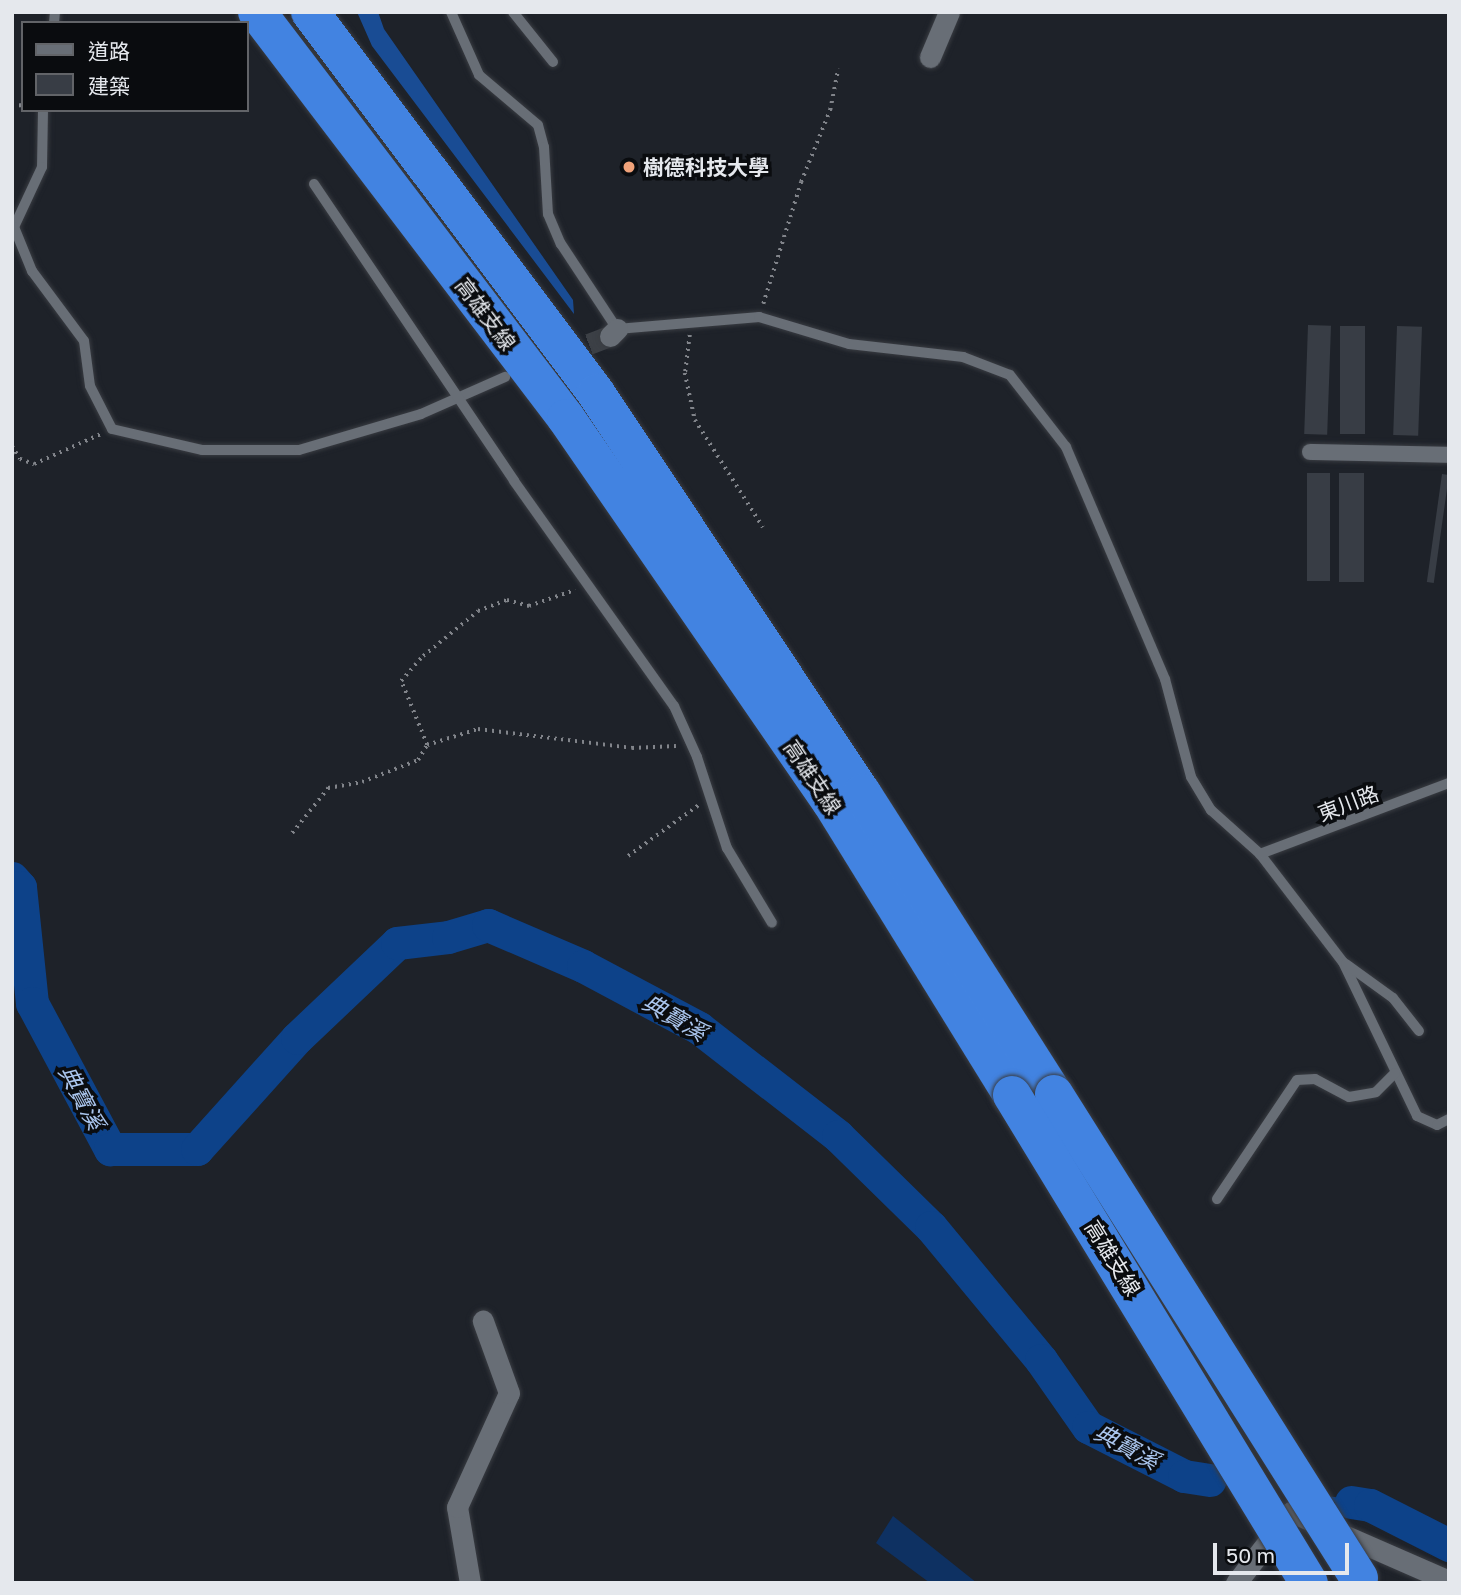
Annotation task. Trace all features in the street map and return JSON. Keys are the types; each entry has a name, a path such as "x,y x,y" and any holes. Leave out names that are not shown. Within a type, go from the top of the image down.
{"highway":[{"name":"高雄支線","path":"257,12 574,429 831,802 1309,1583"},
{"name":"高雄支線","path":"310,12 596,393 862,793 1360,1580"}],"street":[{"path":"930,57 949,12"},
{"path":"1310,452 1449,454"},
{"path":"470,1583 457,1507 509,1393 483,1321"},
{"path":"1236,1583 1291,1512 1449,1581"}],"lane":[{"path":"451,12 479,75 538,125 544,147 548,214 561,244 614,333 759,317 849,344 963,357 1010,375 1066,447 1165,679 1191,777 1211,810 1260,854 1343,962 1417,1116 1437,1125 1449,1119"},
{"path":"513,12 553,62"},
{"path":"43,112 41,166 14,227 32,271 83,341 90,386 112,429 202,450 299,450 421,414 505,377"},
{"path":"314,184 674,706 690,742 727,848 772,923"},
{"name":"東川路","path":"1260,854 1449,783"},
{"path":"1343,962 1393,998 1419,1031"},
{"path":"1217,1199 1297,1080 1315,1079 1349,1097 1376,1092 1395,1073"}],"path":[{"path":"759,317 801,182 830,110 838,69"},
{"path":"691,326 685,373 695,420 763,527"},
{"path":"12,446 20,460 34,464 112,429"},
{"path":"427,745 401,681 423,656 478,611 508,600 529,606 565,595 588,582"},
{"path":"292,833 328,788 362,782 418,760 427,745 478,729 653,750 690,742"},
{"path":"628,856 710,796"}],"shaded area":[{"path":"357,12 378,12 384,29 573,300 574,314 372,46"},
{"path":"893,1516 977,1583 930,1583 876,1543"}],"building":[{"path":"1308,325 1331,326 1327,435 1304,434"},
{"path":"1340,326 1365,326 1365,434 1340,434"},
{"path":"1397,326 1422,327 1418,436 1393,435"},
{"path":"1307,473 1330,473 1330,581 1307,581"},
{"path":"1339,473 1364,473 1364,582 1339,582"},
{"path":"1442,474 1449,475 1434,583 1427,582"}],"waterway":[{"name":"典寶溪","path":"12,878 20,887 32,1003 110,1149 197,1149 297,1038 397,943 448,937 488,925 583,966 699,1028 838,1136 931,1227 1041,1360 1088,1427 1184,1476 1210,1480"},
{"name":"典寶溪","path":"1210,1480 1231,1483"},
{"name":"典寶溪","path":"1327,1498 1351,1502"},
{"name":"典寶溪","path":"1351,1502 1370,1505 1449,1545"}],"tunnel":[{"path":"560,355 610,336"}],"place":[{"name":"樹德科技大學","path":"629,167"}]}
